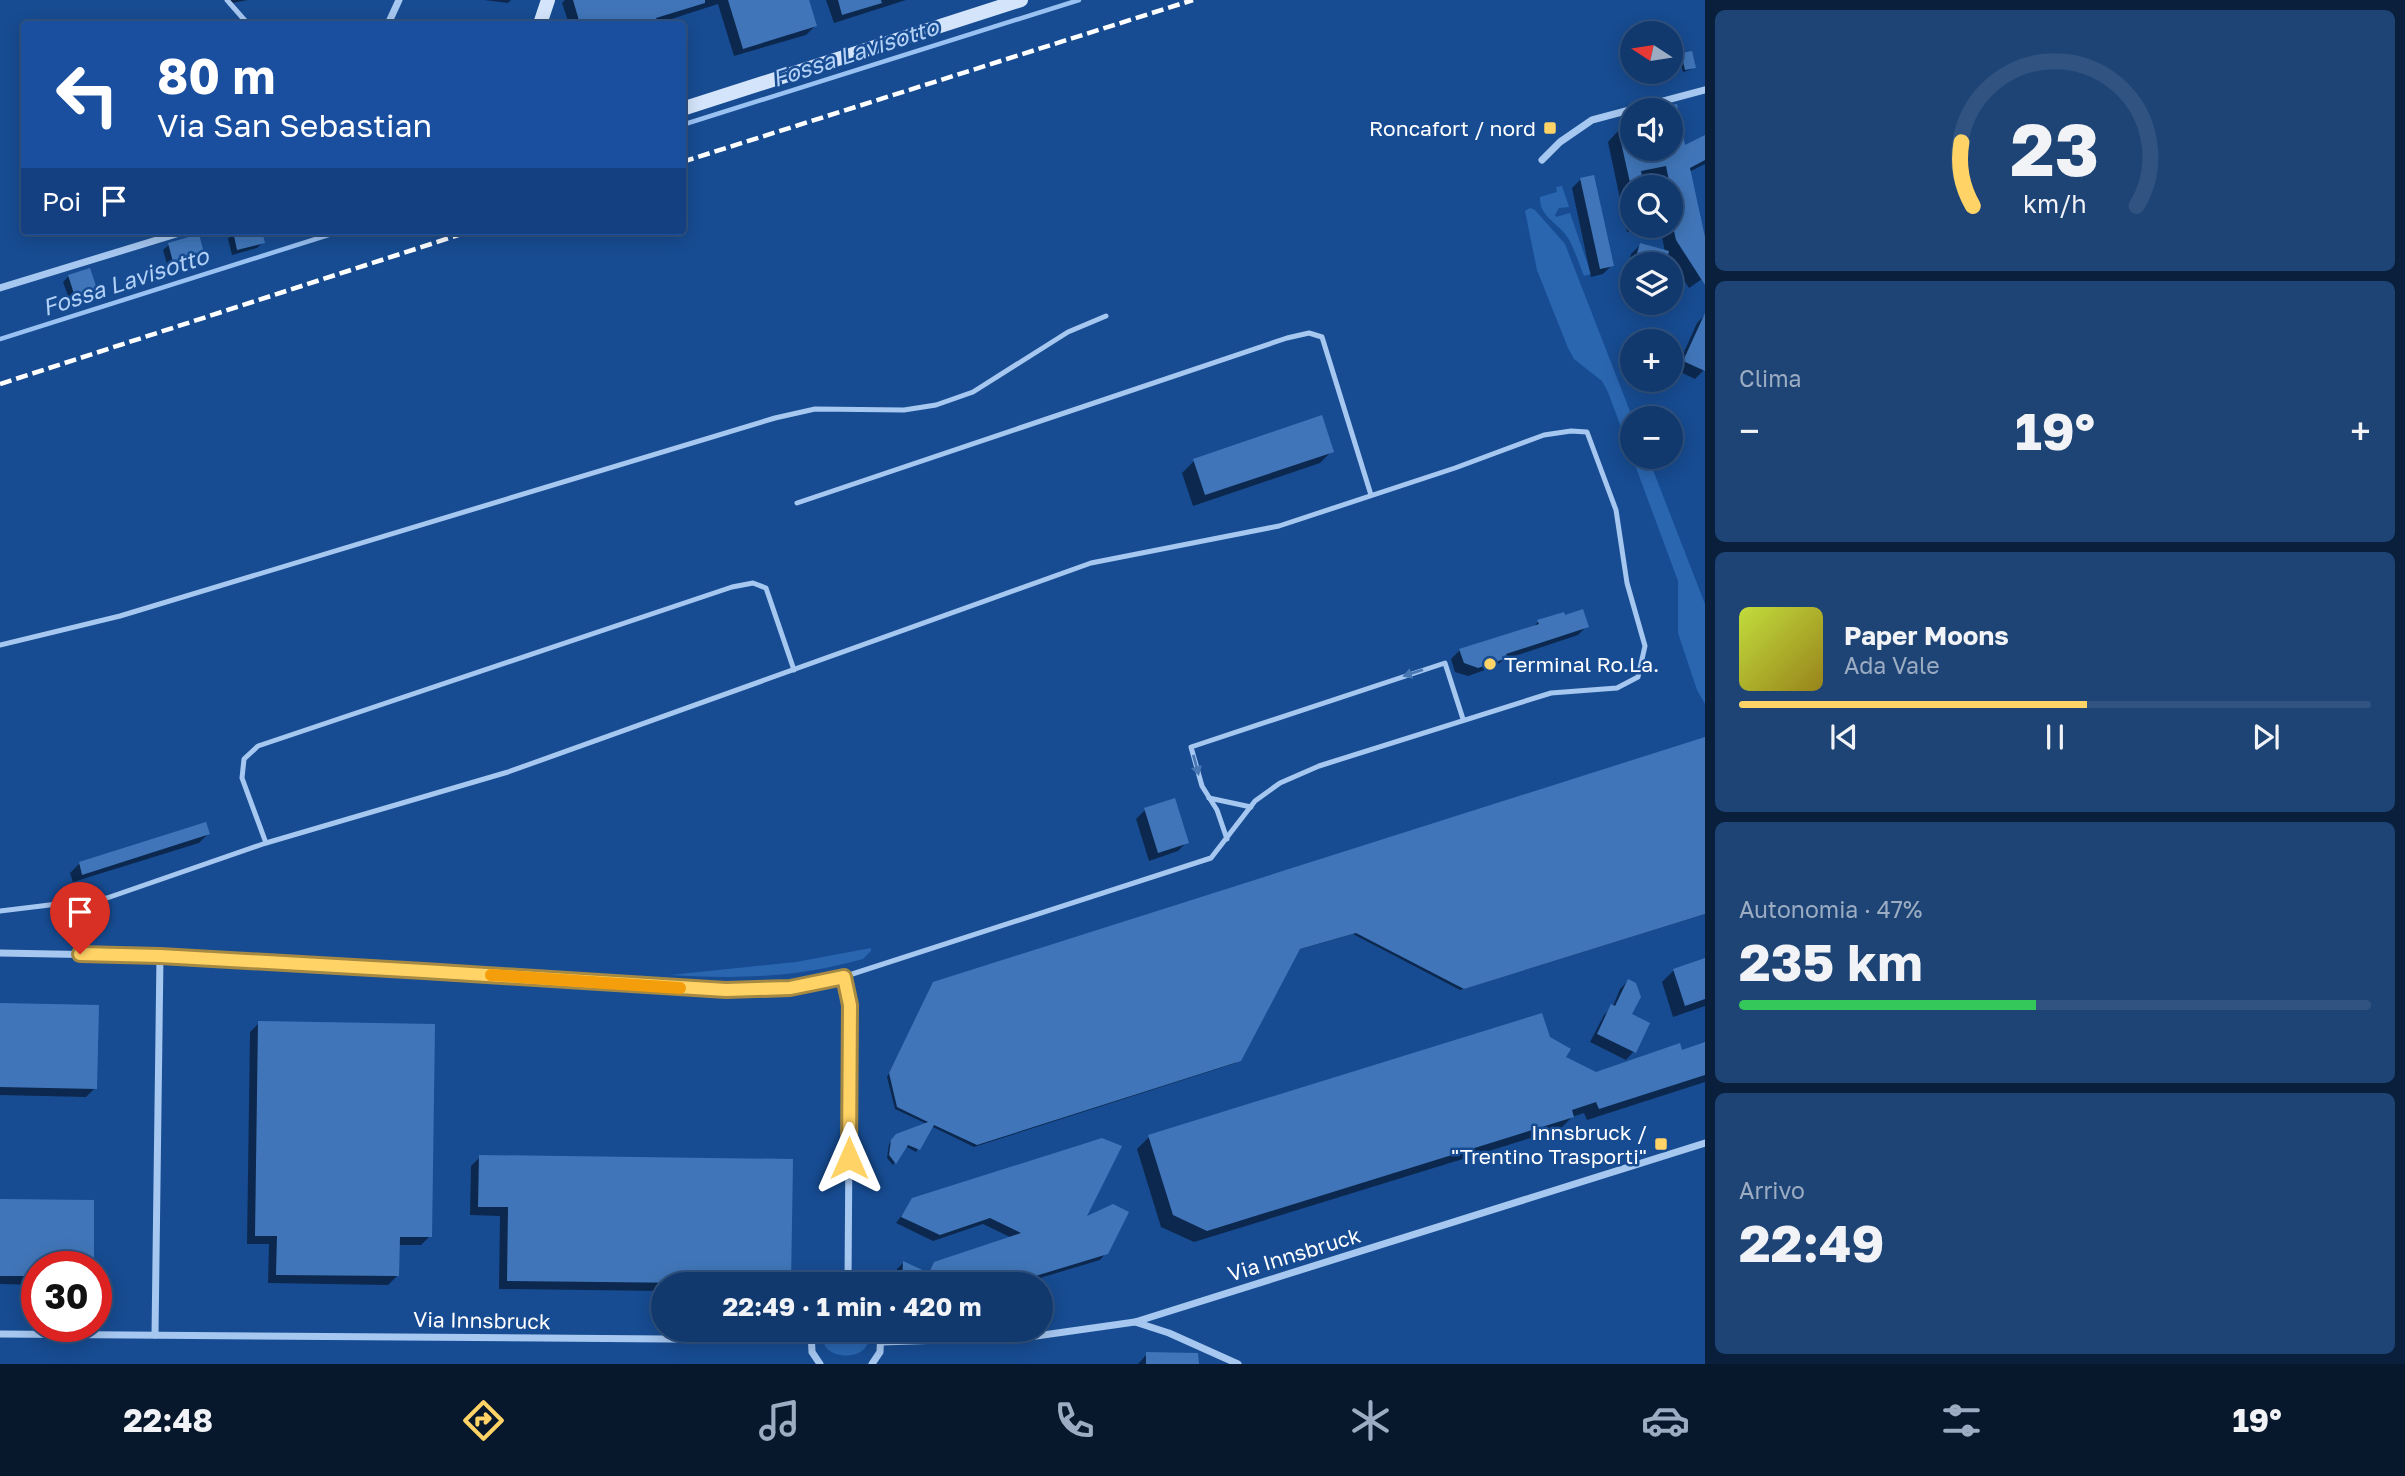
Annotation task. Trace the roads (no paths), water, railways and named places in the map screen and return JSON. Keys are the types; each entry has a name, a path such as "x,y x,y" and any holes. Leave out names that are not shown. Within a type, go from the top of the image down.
{"street":[{"path":"389,21 399,0"},
{"path":"541,21 548,0"},
{"path":"686,107 1021,0"},
{"path":"1542,160 1560,142 1592,120 1705,90"},
{"path":"0,288 173,235"},
{"path":"0,953 160,956 726,990 790,988 844,977 850,1005 848,1272"},
{"path":"155,1335 160,956"},
{"name":"Via Innsbruck","path":"1053,1334 1135,1322 1705,1143"},
{"path":"1135,1322 1238,1364"},
{"name":"Via Innsbruck","path":"0,1334 651,1339"},
{"path":"810,1342 812,1352 820,1364"},
{"path":"872,1364 880,1352 882,1342"}],"lane":[{"path":"228,0 246,21"},
{"path":"0,645 120,616 775,418 815,409 904,410 936,405 974,392 1068,332 1106,316"},
{"path":"797,503 1274,342 1309,333 1322,337 1371,495"},
{"path":"0,911 107,898 266,843 508,772 1091,563 1279,526 1455,468 1544,435 1571,431 1587,432 1616,510 1628,583 1645,646 1638,677 1617,688 1551,693 1319,766 1280,783 1251,807 1211,858 844,977"},
{"path":"266,843 242,778 244,759 258,746 732,587 753,583 766,588 794,670"},
{"path":"1227,839 1217,810 1202,786 1191,747 1445,663 1463,719"},
{"path":"1209,798 1251,807"}],"waterway":[{"name":"Fossa Lavisotto","path":"686,124 1079,0"},
{"name":"Fossa Lavisotto","path":"0,339 328,235"}],"railway":[{"path":"686,161 1193,0"},
{"path":"0,384 459,235"}],"place":[{"name":"Roncafort / nord","path":"1550,128"},
{"name":"Terminal Ro.La.","path":"1490,664"},
{"name":"Innsbruck / \"Trentino Trasporti\"","path":"1661,1144"}]}
